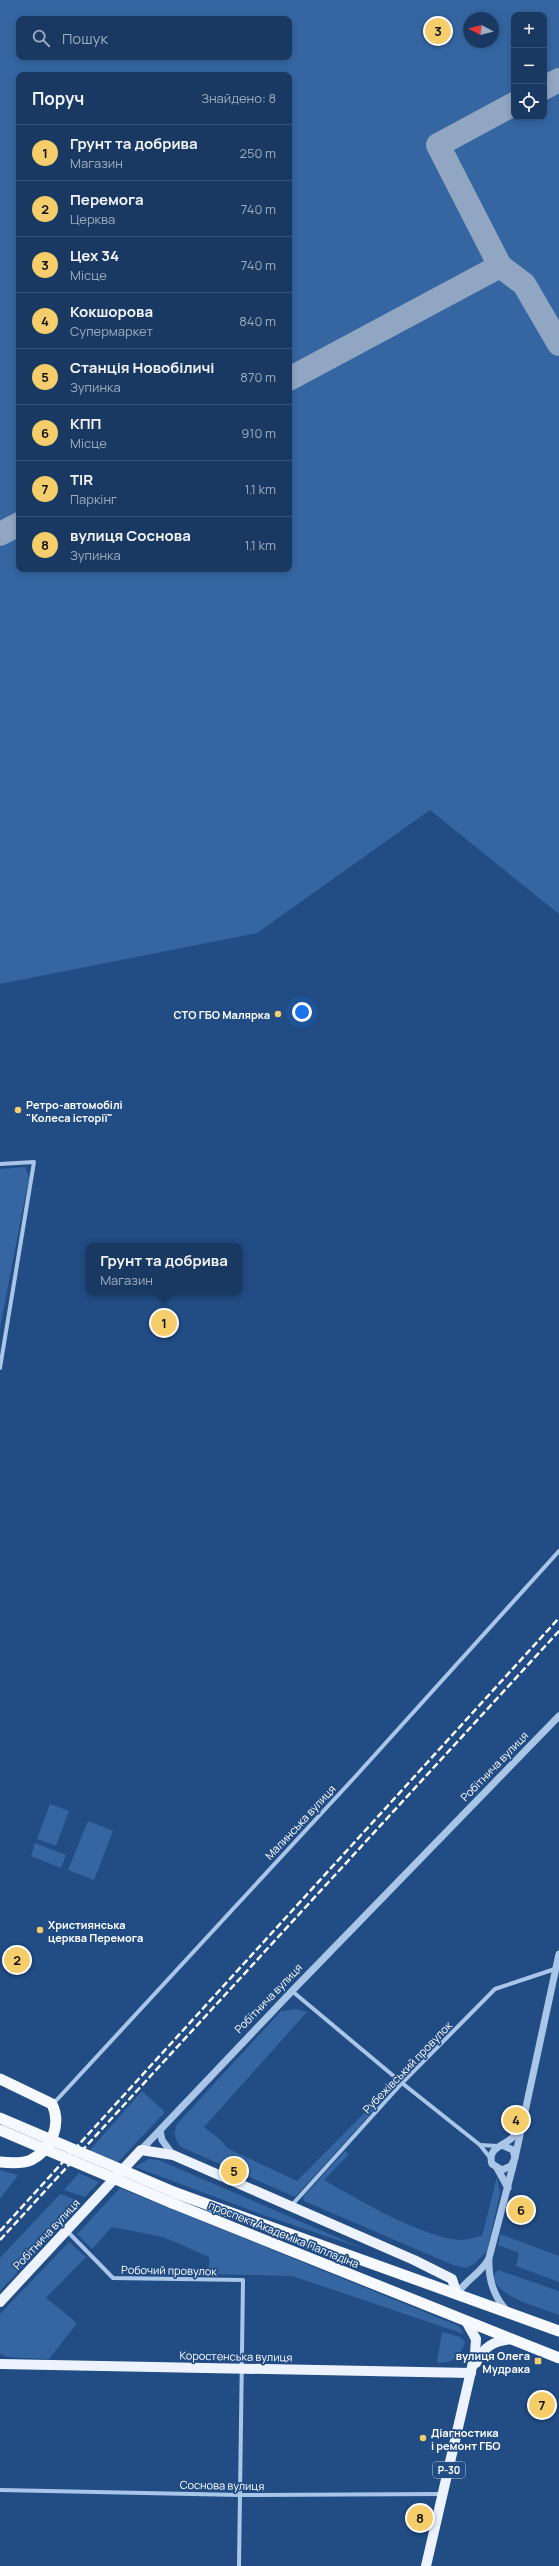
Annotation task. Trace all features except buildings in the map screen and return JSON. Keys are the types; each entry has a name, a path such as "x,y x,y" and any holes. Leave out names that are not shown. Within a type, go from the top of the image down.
{"highway":[{"path":"0,2079 52,2104 56,2111 53,2139 43,2151 30,2160 13,2163 0,2162"},
{"name":"проспект Академіка Палладіна","path":"0,2118 174,2198 509,2312 559,2332"},
{"name":"проспект Академіка Палладіна","path":"0,2130 174,2198 466,2321 559,2358"}],"main road":[{"path":"141,2150 173,2155 291,2206 452,2279 457,2294"},
{"name":"Робітнича вулиця","path":"0,2302 141,2150"},
{"name":"Р-30","path":"426,2566 471,2373 476,2344 472,2330 466,2321"},
{"name":"Р-30","path":"471,2373 486,2348 498,2340 512,2339"},
{"name":"Коростенська вулиця","path":"0,2364 471,2373"}],"street":[{"path":"0,1164 34,1162 0,1368"},
{"name":"Малинська вулиця","path":"52,2104 354,1778 559,1551"},
{"name":"Робітнича вулиця","path":"141,2150 292,1991 559,1716"},
{"path":"509,2312 500,2303 489,2280 489,2258 515,2160 559,1954"},
{"name":"Рубежівський провулок","path":"291,2206 402,2083 495,1989 555,1969"},
{"path":"292,1991 402,2083 480,2145 497,2168 508,2188"},
{"path":"491,2160 494,2149 501,2146 513,2137 523,2122"},
{"path":"160,2131 162,2140 173,2155"},
{"path":"480,2145 501,2146 513,2150 515,2160"},
{"path":"497,2168 507,2169 515,2160"},
{"name":"Робочий провулок","path":"66,2230 113,2278 243,2280 241,2368"},
{"path":"457,2294 462,2286 483,2267 489,2258"},
{"path":"239,2566 241,2368"},
{"name":"Соснова вулиця","path":"0,2490 240,2495 443,2494"}],"shaded area":[{"path":"0,0 559,0 559,914 430,810 257,933 0,984"},
{"path":"25,1167 29,1177 0,1328 0,1169"},
{"path":"50,1804 69,1811 56,1846 37,1839"},
{"path":"88,1821 113,1831 94,1880 68,1870"},
{"path":"35,1843 66,1855 61,1868 31,1856"},
{"path":"296,2009 307,2012 204,2127 222,2141 227,2148 297,2181 391,2086 393,2089 295,2197 181,2147 176,2139 175,2131 177,2124 281,2011"},
{"path":"142,2091 165,2112 118,2162 89,2151"},
{"path":"345,2151 349,2154 324,2180 391,2216 410,2225 446,2238 466,2240 482,2236 497,2177 500,2193 487,2251 474,2264 466,2268 453,2265 304,2201 303,2197"},
{"path":"149,2159 159,2160 364,2249 266,2216 135,2167"},
{"path":"0,2170 18,2175 0,2199"},
{"path":"79,2173 99,2182 85,2197 64,2190"},
{"path":"120,2188 459,2326 464,2334 292,2276 209,2274 209,2257 163,2237 112,2227 92,2249 77,2234"},
{"path":"60,2194 82,2202 0,2291 0,2258"},
{"path":"500,2234 559,2256 559,2282 516,2266 519,2253 498,2245"},
{"path":"69,2242 86,2257 46,2298 77,2323 49,2359 7,2357 0,2354 0,2314"},
{"path":"498,2270 559,2291 559,2315 510,2296 496,2283 493,2276"},
{"path":"442,2332 461,2337 465,2342 461,2351 455,2358 442,2363 437,2362"}],"taxiway":[{"path":"547,86 559,80"},
{"path":"511,106 438,145 500,266 524,284 559,344"},
{"path":"292,377 500,266"},
{"path":"0,534 16,526"}],"railway":[{"path":"0,2231 559,1618"},
{"path":"0,2240 559,1631"}],"place":[{"name":"Цех 34","path":"438,31"},
{"name":"СТО ГБО Малярка","path":"278,1014"},
{"name":"Ретро-автомобілі \"Колеса історії\"","path":"18,1110"},
{"name":"Грунт та добрива","path":"164,1323"},
{"name":"Християнська церква Перемога","path":"40,1930"},
{"name":"Перемога","path":"17,1960"},
{"name":"Кокшорова","path":"516,2120"},
{"name":"Станція Новобіличі","path":"234,2171"},
{"name":"КПП","path":"521,2210"},
{"name":"вулиця Олега Мудрака","path":"538,2361"},
{"name":"TIR","path":"542,2405"},
{"name":"Діагностика і ремонт ГБО","path":"423,2438"},
{"name":"вулиця Соснова","path":"420,2518"}]}
